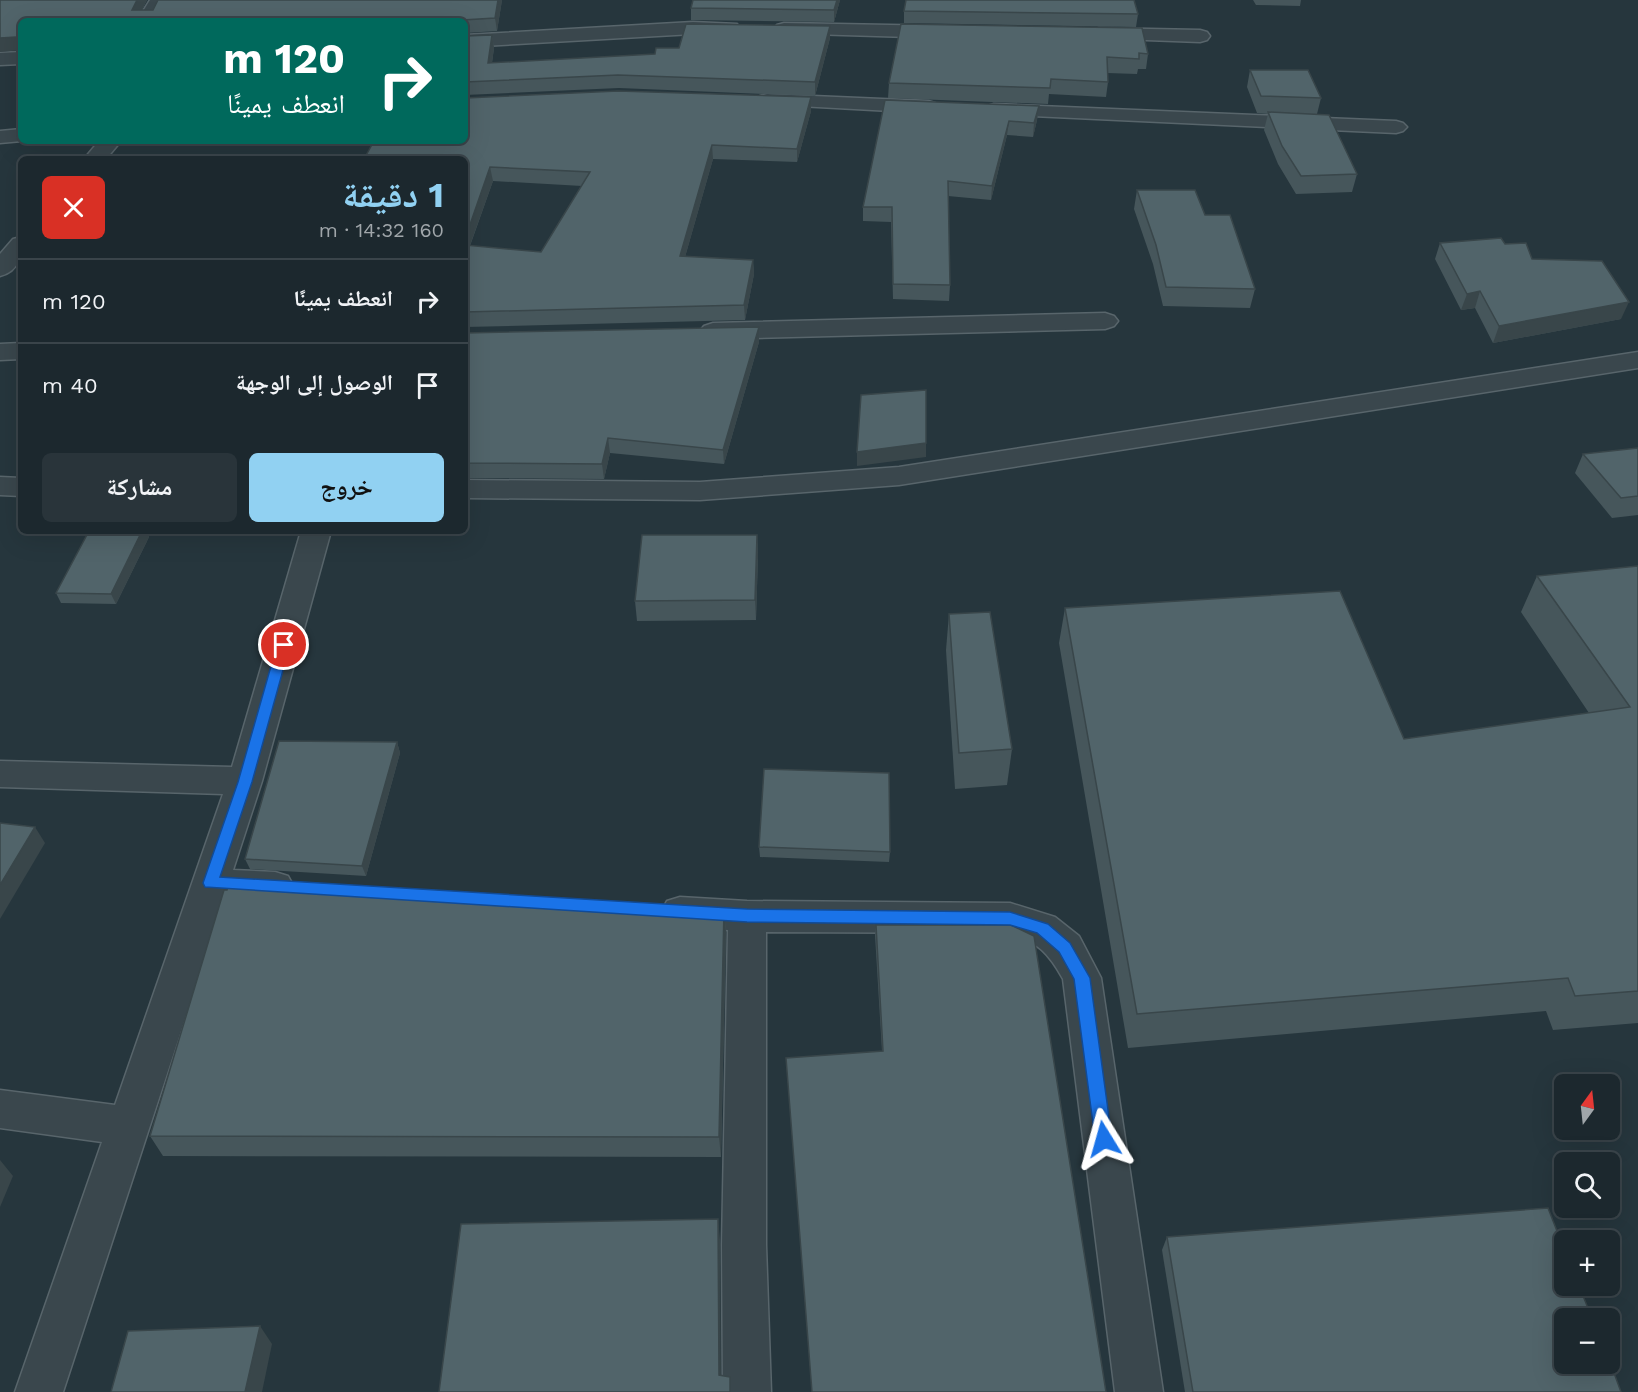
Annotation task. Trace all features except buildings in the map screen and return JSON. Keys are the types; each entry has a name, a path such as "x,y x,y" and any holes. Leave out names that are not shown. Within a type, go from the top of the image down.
{"street":[{"path":"148,18 159,0"},
{"path":"468,41 693,27 964,32"},
{"path":"1082,34 1200,36"},
{"path":"0,59 18,58"},
{"path":"742,99 944,108"},
{"path":"980,109 1396,127"},
{"path":"0,137 18,135"},
{"path":"98,156 108,144"},
{"path":"0,269 18,248"},
{"path":"690,332 1105,321"},
{"path":"0,352 18,351"},
{"path":"468,489 700,491 899,476 1638,360"},
{"path":"0,486 18,487"},
{"path":"39,1392 245,782 315,534"},
{"path":"0,774 245,782"},
{"path":"211,883 306,889"},
{"path":"639,909 747,916 1010,918 1042,928 1065,947 1082,978 1139,1392"},
{"path":"747,916 744,1245 747,1392"},
{"path":"0,1109 129,1126"}],"route":[{"path":"284,645 245,782 211,883 747,916 1010,918 1042,928 1065,947 1082,978 1104,1139"}]}
